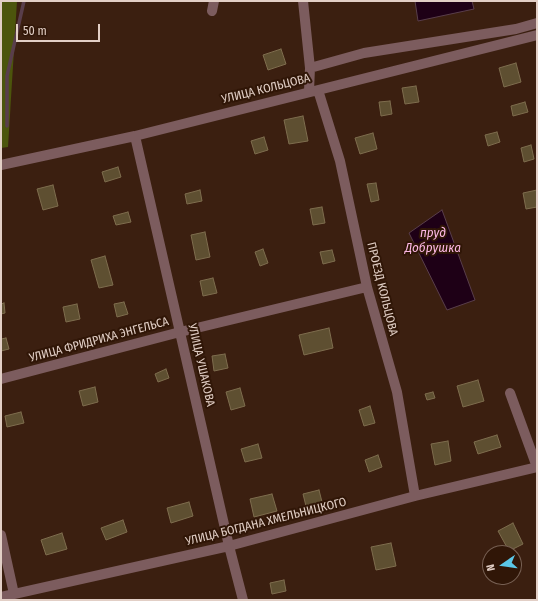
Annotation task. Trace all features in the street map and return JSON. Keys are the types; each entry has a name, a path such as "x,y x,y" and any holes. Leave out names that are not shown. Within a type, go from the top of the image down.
{"street":[{"name":"ПРОЕЗД КОЛЬЦОВА","path":"303,1 313,90 340,161 367,287 396,392 415,496"},
{"path":"310,68 364,53 516,29 537,23"},
{"name":"УЛИЦА КОЛЬЦОВА","path":"1,165 135,136 313,90 537,35"},
{"name":"УЛИЦА УШАКОВА","path":"135,136 229,546 243,600"},
{"name":"УЛИЦА ФРИДРИХА ЭНГЕЛЬСА","path":"1,379 180,332 367,287"},
{"path":"510,393 537,467"},
{"name":"УЛИЦА БОГДАНА ХМЕЛЬНИЦКОГО","path":"1,597 229,546 415,496 537,467"},
{"path":"1,535 14,594"}],"green space":[{"path":"1,1 17,1 8,147 1,148"}],"water":[{"path":"415,1 472,1 474,9 418,21"},
{"name":"пруд Добрушка","path":"442,210 475,300 447,310 409,233"}],"building":[{"path":"281,49 286,64 268,70 263,55"},
{"path":"516,63 521,82 504,87 499,68"},
{"path":"416,86 419,102 405,104 402,88"},
{"path":"390,101 392,114 381,116 379,102"},
{"path":"525,102 528,112 513,116 511,106"},
{"path":"303,116 308,141 289,144 284,120"},
{"path":"497,132 500,142 488,146 485,135"},
{"path":"373,133 377,149 360,154 355,138"},
{"path":"264,137 268,150 255,154 251,141"},
{"path":"531,145 534,159 524,162 521,148"},
{"path":"118,167 121,177 105,182 102,172"},
{"path":"376,183 379,200 371,202 367,184"},
{"path":"53,185 58,206 43,210 37,189"},
{"path":"200,190 202,201 187,204 185,194"},
{"path":"537,190 537,207 526,209 523,193"},
{"path":"322,207 325,223 313,225 310,209"},
{"path":"128,212 131,222 116,225 113,216"},
{"path":"205,232 210,257 196,260 191,235"},
{"path":"263,249 268,263 260,266 255,252"},
{"path":"332,250 335,261 323,264 320,252"},
{"path":"105,256 113,285 99,288 91,260"},
{"path":"213,278 217,293 203,296 200,281"},
{"path":"124,302 128,314 117,317 114,304"},
{"path":"4,303 5,313 1,314 1,304"},
{"path":"77,304 80,319 66,322 63,307"},
{"path":"329,328 333,348 304,355 299,335"},
{"path":"6,338 9,349 1,351 1,339"},
{"path":"225,354 228,368 214,371 212,356"},
{"path":"166,369 169,378 158,382 155,374"},
{"path":"478,380 484,401 463,407 457,386"},
{"path":"95,387 98,402 83,406 79,391"},
{"path":"240,388 245,406 231,410 226,392"},
{"path":"433,392 435,398 427,400 425,394"},
{"path":"370,406 375,423 364,426 359,410"},
{"path":"21,412 24,423 7,427 5,416"},
{"path":"497,435 501,447 478,454 474,442"},
{"path":"448,441 451,461 435,465 431,444"},
{"path":"258,444 262,458 245,462 241,449"},
{"path":"378,455 382,467 369,472 365,460"},
{"path":"319,490 322,502 306,506 303,494"},
{"path":"272,494 277,511 254,517 250,499"},
{"path":"189,502 193,516 171,523 167,508"},
{"path":"123,520 127,532 106,540 101,528"},
{"path":"513,523 523,544 506,545 498,531"},
{"path":"62,533 67,549 46,555 41,540"},
{"path":"391,543 396,566 376,570 371,547"},
{"path":"284,580 286,591 272,594 270,583"}],"waterway":[{"path":"7,126 7,76 24,1"}]}
